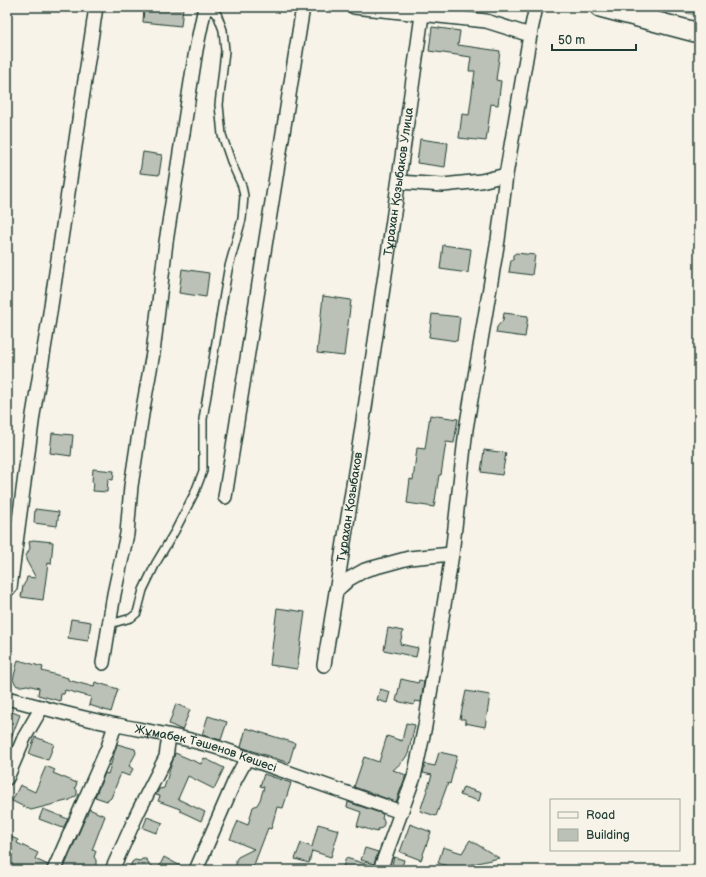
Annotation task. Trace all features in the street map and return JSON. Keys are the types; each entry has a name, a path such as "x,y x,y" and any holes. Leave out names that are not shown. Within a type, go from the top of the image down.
{"main road":[{"path":"600,7 699,32"}],"street":[{"path":"10,588 33,415 96,7"},
{"path":"104,663 127,534 131,486 153,353 166,242 196,50 205,7"},
{"path":"225,497 303,7"},
{"path":"354,7 486,22 530,35"},
{"path":"380,870 414,777 424,726 452,554 466,429 498,240 506,175 536,7"},
{"name":"Тұрахан Қозыбаков Улица","path":"374,349 422,15"},
{"path":"399,182 443,185 481,181 506,175"},
{"name":"Тұрахан Қозыбаков","path":"324,665 374,349"},
{"path":"336,591 350,579 365,570 409,558 452,554"},
{"name":"Жұмабек Тәшенов Көшесі","path":"7,698 115,725 226,749 247,758 401,812"},
{"path":"7,778 24,738 42,707"},
{"path":"54,870 108,747 115,725"},
{"path":"112,870 138,812 166,757 169,736"},
{"path":"196,870 235,780 247,758"}],"lane":[{"path":"110,624 131,618 137,613 143,590 195,492 203,471 203,418 228,270 242,219 244,196 242,186 232,164 222,135 219,105 225,51 223,30 217,14 205,7"}],"building":[{"path":"144,7 183,7 181,26 143,22"},
{"path":"432,27 460,31 458,45 500,51 496,80 501,81 498,105 491,104 486,141 459,138 462,114 469,115 475,71 469,71 471,57 429,51"},
{"path":"420,139 448,143 445,167 417,163"},
{"path":"143,152 162,155 159,175 140,173"},
{"path":"443,245 471,249 468,273 440,269"},
{"path":"516,253 535,255 532,275 509,272 511,260 513,260 513,255"},
{"path":"182,269 209,273 206,297 179,293"},
{"path":"323,296 351,300 344,356 317,353"},
{"path":"504,313 528,316 525,337 496,333 497,327 503,320"},
{"path":"432,314 460,317 457,341 429,337"},
{"path":"430,415 458,419 454,443 446,442 434,507 407,503 410,479 413,480 417,448 425,449"},
{"path":"52,433 73,435 71,456 50,453"},
{"path":"484,450 506,453 502,475 481,472"},
{"path":"93,469 114,471 113,480 108,479 107,492 93,491"},
{"path":"35,509 59,512 57,526 34,523"},
{"path":"33,540 53,542 51,564 48,563 43,600 21,597 23,586 27,577 36,578 26,560 26,556 30,548 29,542"},
{"path":"277,608 305,612 297,669 270,665"},
{"path":"71,619 91,622 88,641 68,638"},
{"path":"388,628 403,631 400,644 418,648 416,657 384,650"},
{"path":"18,660 43,667 42,671 68,678 68,680 94,687 95,682 118,689 111,712 89,705 91,697 65,690 64,694 61,694 60,701 38,695 39,688 27,685 17,686 13,680"},
{"path":"401,679 418,683 419,680 424,681 421,702 415,701 414,705 396,701"},
{"path":"380,689 390,692 387,703 377,700"},
{"path":"466,691 490,695 485,727 465,723 465,719 460,719"},
{"path":"176,704 190,710 182,730 169,724"},
{"path":"7,710 20,715 8,746 7,746"},
{"path":"208,716 227,722 221,740 202,735"},
{"path":"406,723 415,725 408,754 393,770 406,775 396,802 354,787 364,757 379,762 387,736 402,741"},
{"path":"246,728 295,743 289,763 241,747"},
{"path":"35,737 54,744 48,760 29,754"},
{"path":"117,744 135,749 136,753 129,766 133,769 129,776 121,773 111,798 107,801 95,797 105,773 108,774"},
{"path":"439,752 457,756 450,784 448,783 436,816 420,811 432,775 423,773 425,764 435,766"},
{"path":"175,753 201,764 204,758 224,768 214,789 188,776 178,799 205,812 201,821 180,811 180,809 158,801 160,796 156,795 159,789 164,788"},
{"path":"46,766 55,770 53,773 77,783 75,788 77,790 77,795 70,800 31,810 12,801 20,785 35,792"},
{"path":"264,774 291,783 283,808 277,807 271,829 268,828 252,870 240,870 236,868 236,860 238,857 254,849 230,839 238,821 248,825 253,807 257,805 260,800 264,787 260,786"},
{"path":"463,787 481,793 479,801 460,795"},
{"path":"348,802 383,814 382,819 384,820 384,824 382,828 378,829 377,832 357,826 361,812 347,807"},
{"path":"43,809 68,819 63,828 39,819"},
{"path":"89,809 105,816 92,850 96,851 94,857 96,860 96,870 63,870"},
{"path":"147,817 163,823 156,833 143,828"},
{"path":"318,824 339,830 331,857 312,851 309,863 295,859 301,843 312,847"},
{"path":"410,824 431,832 421,860 400,852"},
{"path":"7,835 18,840 17,843 38,853 35,859 48,865 46,870 7,870"},
{"path":"470,840 499,858 469,865 467,870 460,870 438,863 443,847 462,853"},
{"path":"365,848 378,852 374,864 361,860"},
{"path":"164,857 188,870 129,870 132,862 135,860 140,861 142,859 146,859 151,866 158,869"},
{"path":"394,857 404,860 401,870 391,868"},
{"path":"346,858 373,866 372,870 342,870"}],"waterway":[{"path":"685,7 699,11"}]}
